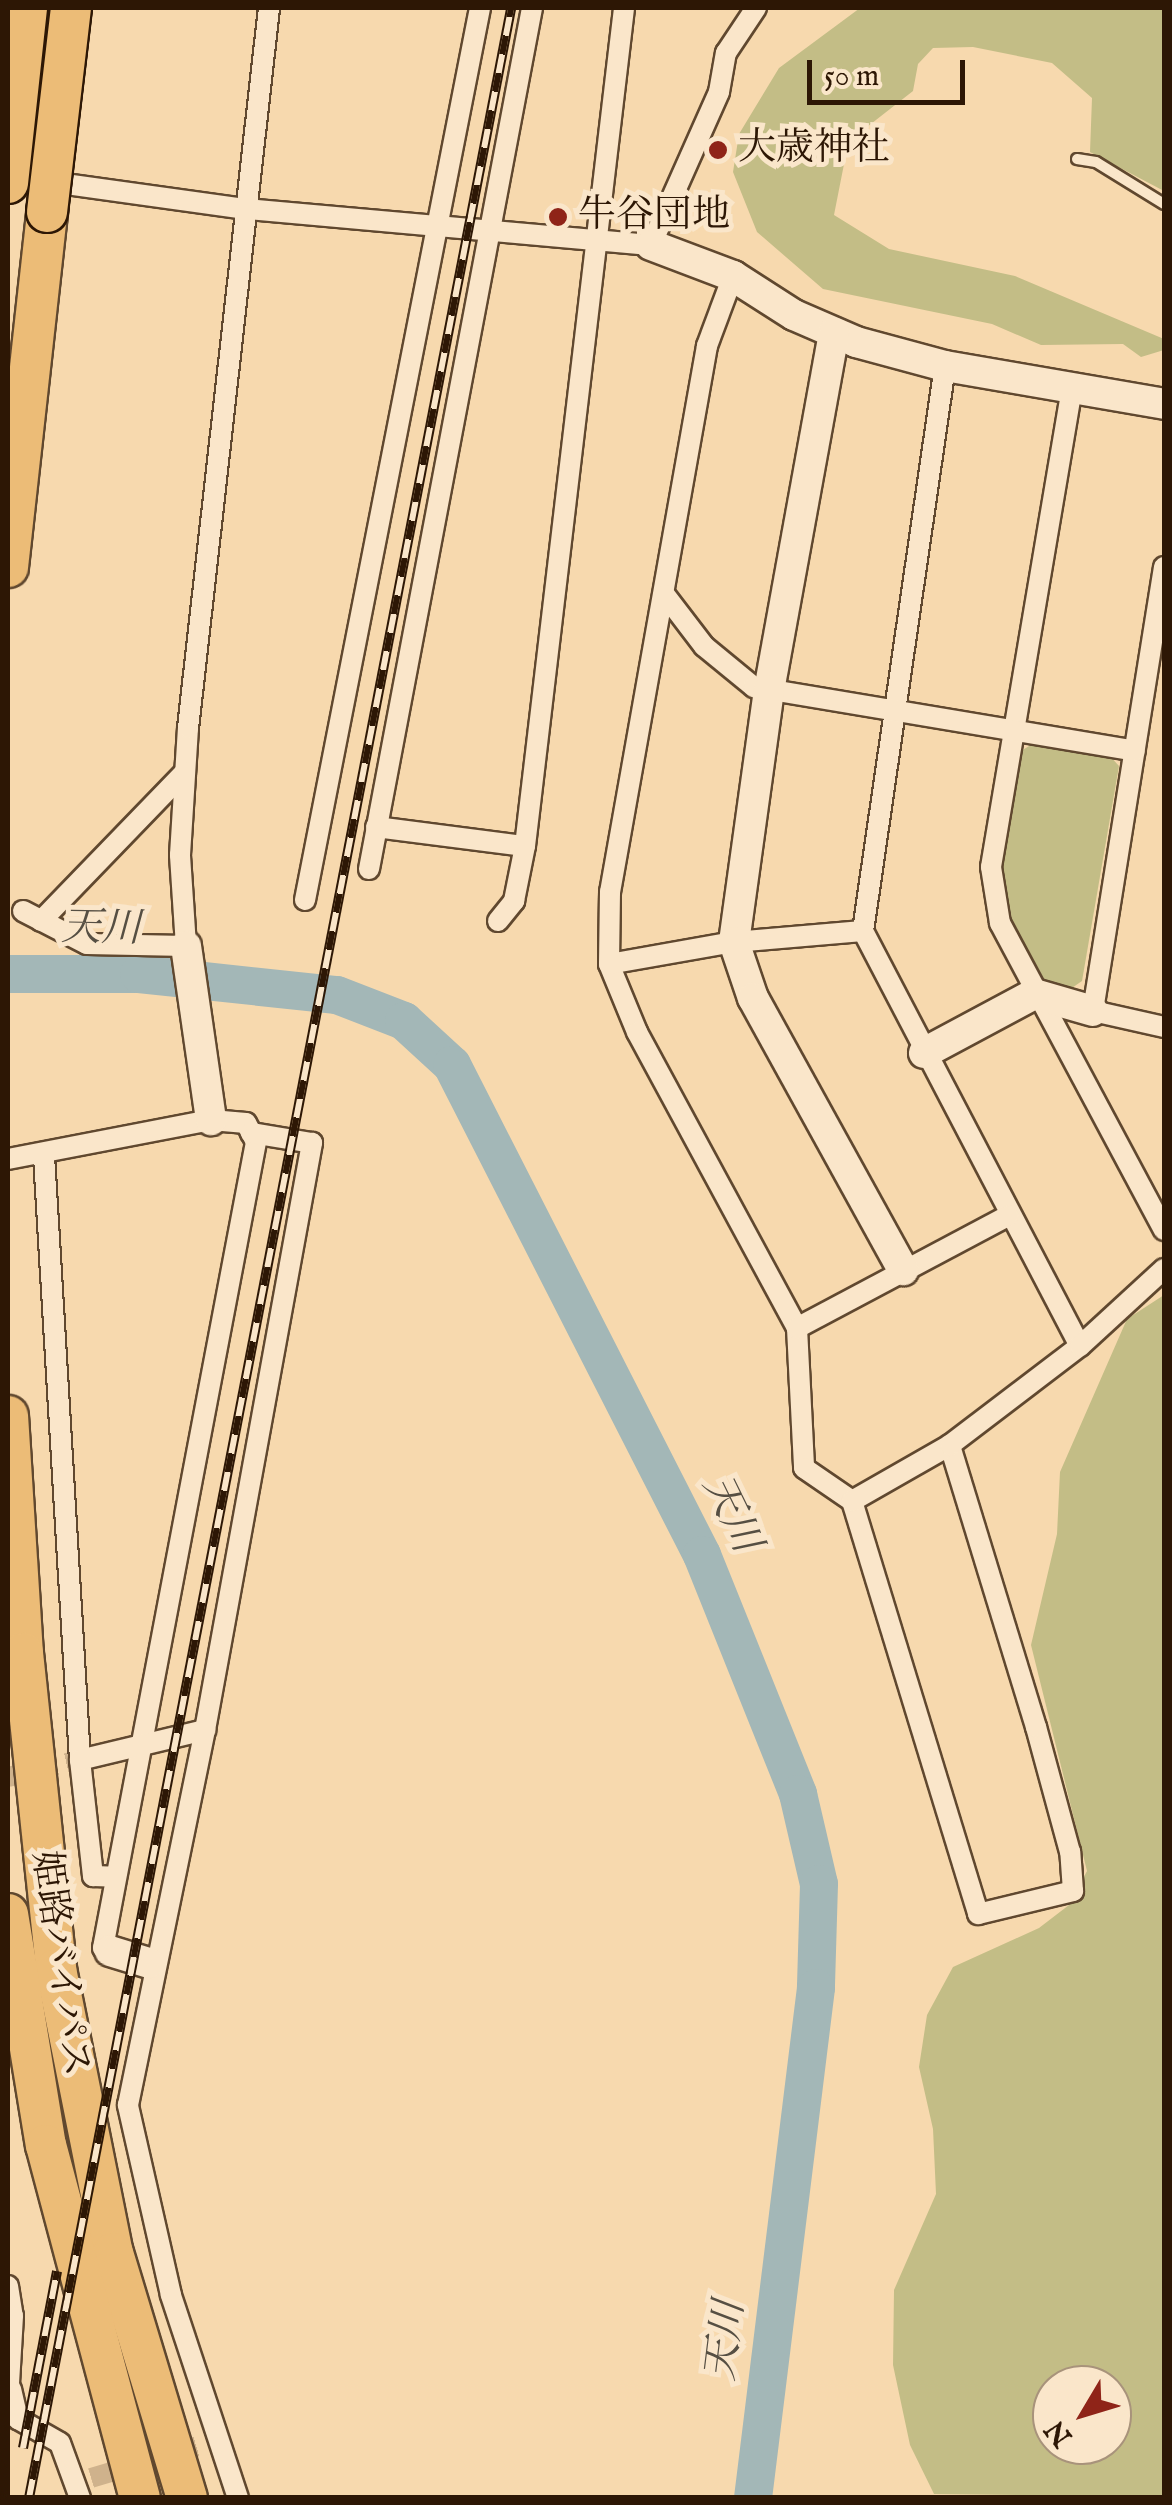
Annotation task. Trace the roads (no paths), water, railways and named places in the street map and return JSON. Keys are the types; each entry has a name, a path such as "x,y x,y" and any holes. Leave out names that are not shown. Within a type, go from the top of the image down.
{"highway":[{"path":"8,179 27,8"},
{"path":"8,568 70,8"},
{"name":"姫路バイパス","path":"8,1416 26,1691 56,1969 113,2253 187,2498"},
{"name":"姫路バイパス","path":"8,1914 50,2163 140,2498"}],"street":[{"path":"209,1111 186,951 180,855 269,8"},
{"path":"305,900 480,8"},
{"path":"369,869 532,8"},
{"path":"498,921 514,901 526,846 624,8"},
{"path":"651,245 719,92 726,52 756,8"},
{"path":"8,179 247,209 438,223 651,245 734,276 834,333 945,366 1164,404"},
{"path":"734,276 707,346 610,892 609,964 637,1032 796,1328 804,1468 852,1501 978,1914 1073,1891 1070,1852 1036,1727 950,1446"},
{"path":"834,333 769,690 734,942 753,998 903,1270"},
{"path":"945,366 892,706 863,932 1008,1216 1080,1346"},
{"path":"1072,388 991,866 1000,923 1034,994 1164,1230"},
{"path":"1093,1011 1164,567"},
{"path":"665,595 704,646 754,687 892,706 1134,751"},
{"path":"186,772 32,916 87,944 186,951"},
{"path":"376,827 526,846"},
{"path":"609,964 734,942 863,932"},
{"path":"924,1054 1034,994 1164,1027"},
{"path":"8,1158 44,1156 209,1111 246,1123 251,1133 251,1172 102,1948 149,1963"},
{"path":"238,2498 209,2443 128,2104 205,1730 312,1143 251,1133"},
{"path":"44,1156 80,1760 93,1876 116,1877"},
{"path":"796,1328 1008,1216"},
{"path":"852,1501 950,1446 1080,1346 1164,1270"},
{"path":"80,1760 205,1730"},
{"path":"8,2286 9,2395 16,2416 27,2427 60,2443 83,2486"},
{"path":"8,2438 27,2427"}],"lane":[{"path":"1076,159 1096,162 1164,204"}],"waterway":[{"name":"天川","path":"8,974 139,974 337,995 404,1021 452,1065 702,1555 798,1794 819,1884 816,1988 753,2498"}],"tunnel":[{"path":"8,1777 80,1760"},
{"path":"91,2478 202,2445"}],"railway":[{"path":"29,2498 511,8"},
{"path":"23,2448 57,2271"}],"place":[{"name":"大歳神社","path":"718,150"},
{"name":"牛谷団地","path":"558,217"}]}
